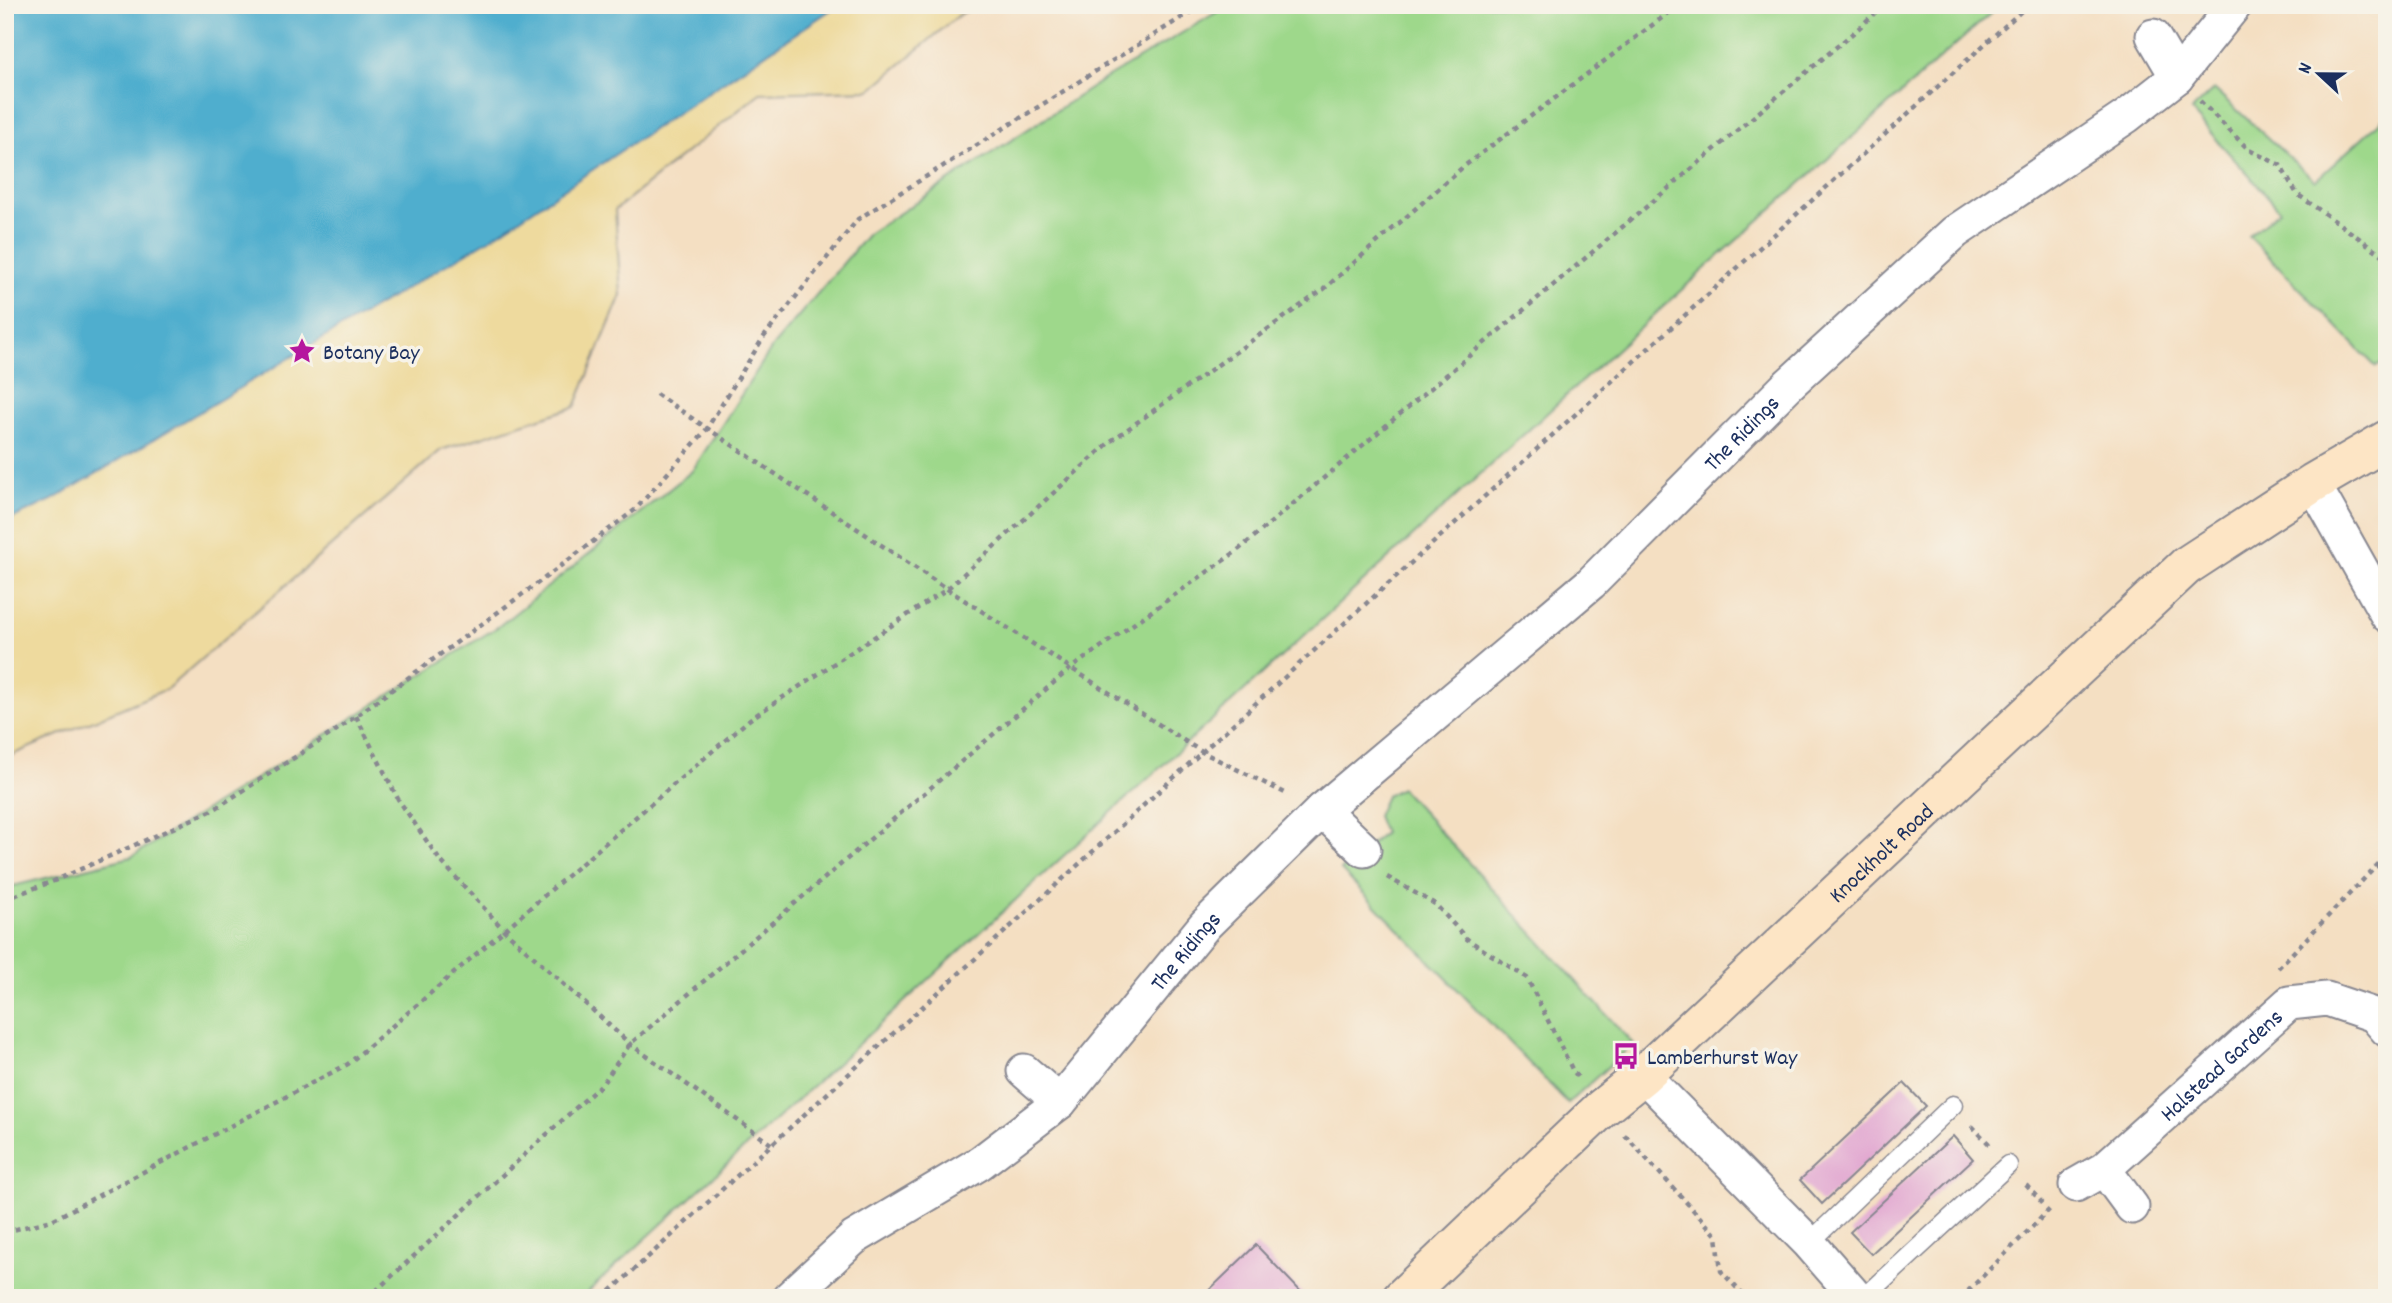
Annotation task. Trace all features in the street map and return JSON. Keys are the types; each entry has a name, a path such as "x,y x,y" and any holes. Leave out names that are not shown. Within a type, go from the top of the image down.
{"street":[{"name":"The Ridings","path":"789,1298 854,1238 980,1163 1060,1102 1205,925 1322,810 1591,583 1788,385 1955,232 2127,116 2177,77 2235,5"},
{"path":"2153,36 2177,77"},
{"name":"Knockholt Road","path":"1402,1298 1601,1109 1643,1075 2186,566 2313,483 2387,440"},
{"path":"2313,483 2387,615"},
{"path":"1322,810 1364,850"},
{"name":"Halstead Gardens","path":"2076,1185 2104,1169 2289,1003 2327,999 2374,1015 2387,1030"},
{"path":"1024,1071 1060,1102"},
{"path":"1643,1075 1808,1243 1857,1298"},
{"path":"2104,1169 2132,1207"}],"lane":[{"path":"1808,1243 1954,1105"},
{"path":"1864,1298 2008,1165"}],"path":[{"path":"5,899 54,881 213,810 356,716 636,509 706,430 763,338 858,219 1202,5"},
{"path":"5,1232 52,1220 348,1064 750,719 947,589 1111,441 1324,289 1463,167 1679,5"},
{"path":"368,1298 603,1083 630,1044 1071,668 1237,551 1828,55 1883,5"},
{"path":"603,1298 2028,5"},
{"path":"2177,77 2249,150 2280,165 2297,194 2387,258"},
{"path":"656,394 947,589 1202,752 1322,810"},
{"path":"356,716 398,799 439,859 504,930 630,1044 771,1144"},
{"path":"1364,850 1377,871 1434,904 1466,939 1527,978 1572,1069 1601,1109 1717,1236 1721,1271 1745,1298"},
{"path":"2289,1003 2272,974 2387,855"},
{"path":"1961,1298 2076,1185"}],"green space":[{"path":"1229,5 2000,5 1700,273 581,1298 5,1298 5,888 131,857 499,626 692,471 773,346 868,234 1103,80"},
{"path":"2214,89 2315,181 2387,115 2387,361 2376,367 2249,236 2280,210 2191,111"},
{"path":"1401,788 1633,1044 1568,1103 1341,870 1384,833 1377,816 1386,796"}],"sand":[{"name":"Botany Bay","path":"347,5 978,5 959,15 870,90 760,93 615,210 621,295 575,407 441,450 167,689 5,758 5,208"}],"water":[{"path":"5,5 838,5 491,238 52,500 5,522"}],"building":[{"path":"1904,1083 1926,1106 1822,1204 1800,1180"},
{"path":"1953,1136 1973,1159 1871,1254 1850,1232"},
{"path":"1256,1245 1305,1296 1282,1298 1279,1294 1275,1298 1201,1298"}],"place":[{"name":"Botany Bay","path":"302,351"},
{"name":"Lamberhurst Way","path":"1626,1056"}]}
